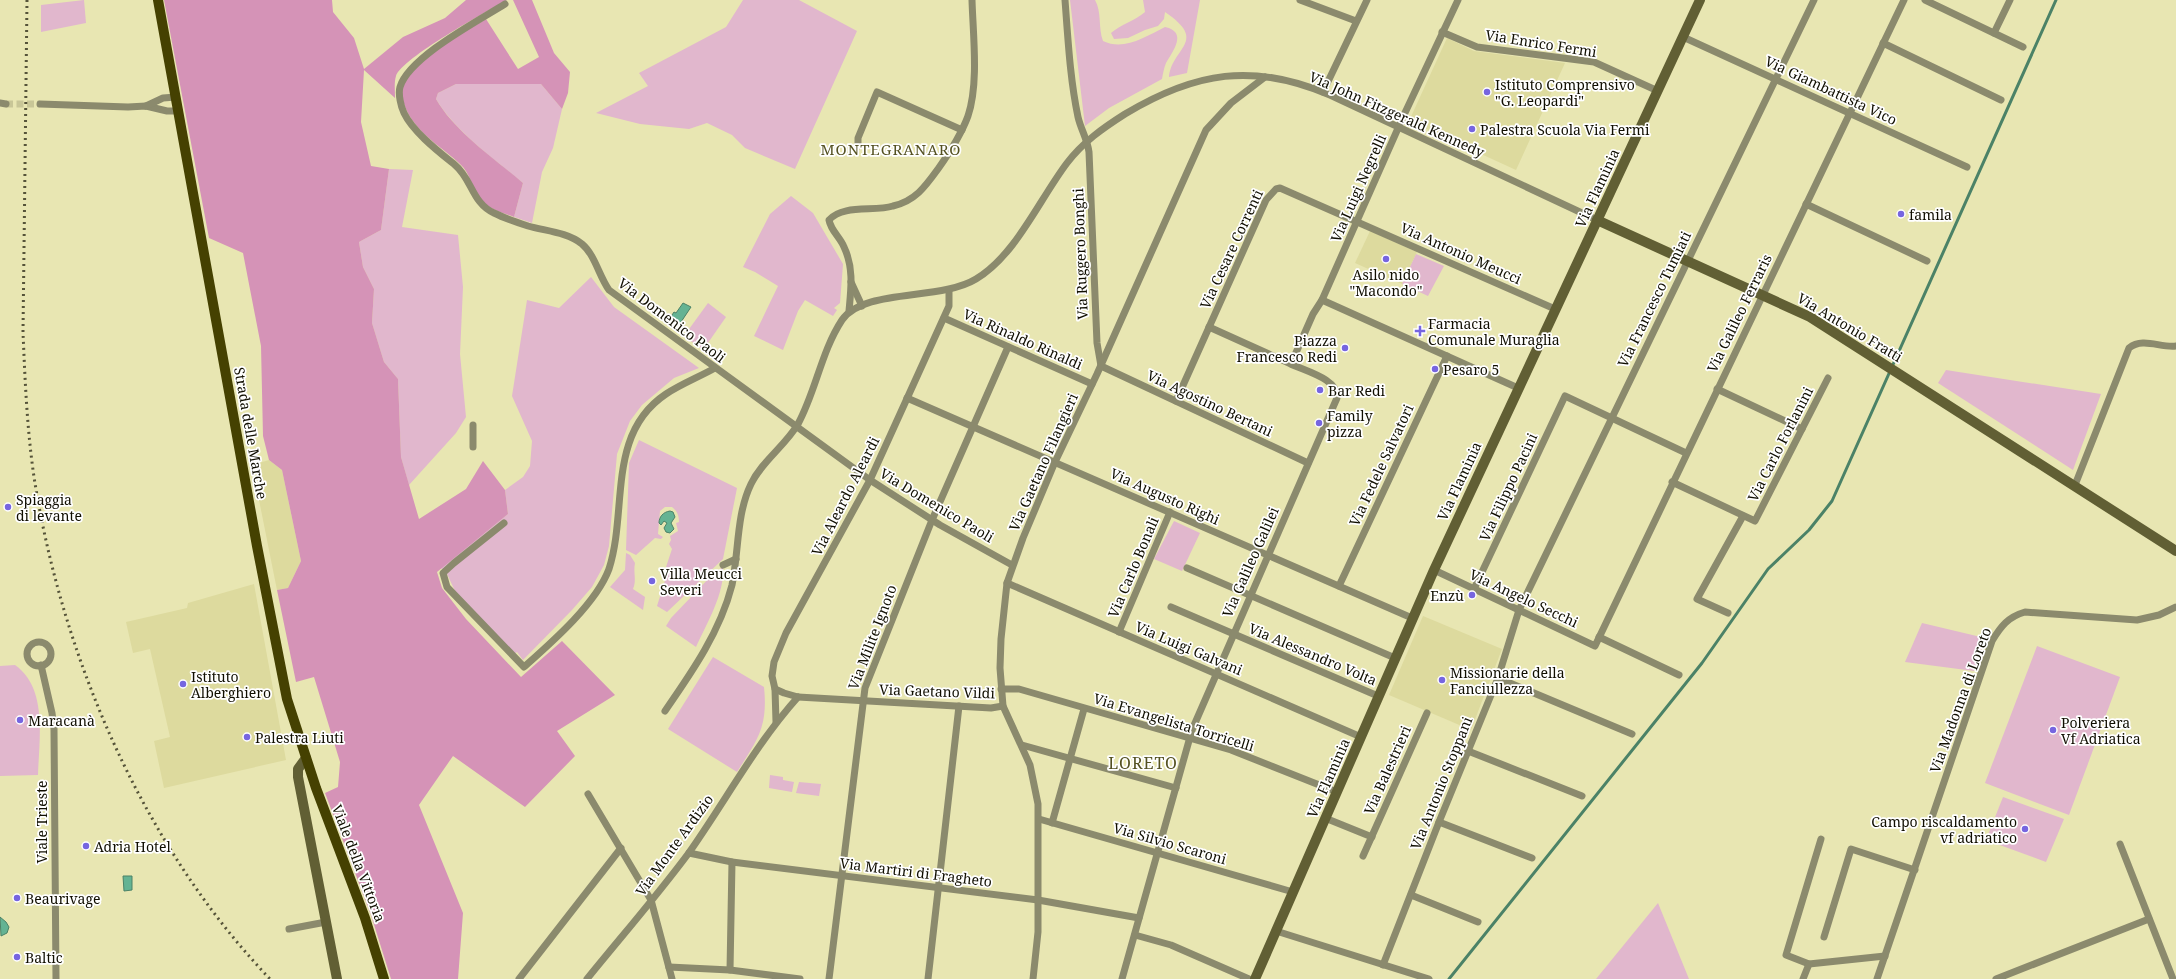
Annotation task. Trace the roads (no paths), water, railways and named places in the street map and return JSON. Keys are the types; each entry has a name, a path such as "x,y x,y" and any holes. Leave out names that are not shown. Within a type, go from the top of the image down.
{"main road":[{"name":"Strada delle Marche","path":"158,0 280,669 289,705 306,758"},
{"name":"Viale della Vittoria","path":"306,758 365,918 384,979"}],"street":[{"path":"665,711 709,643 724,614 732,582 743,508 750,485 763,465 796,426 807,404 829,343 848,311 851,282 848,258 844,245 831,228 829,220 834,214 889,208 905,203 917,196 954,145 969,114 973,81 972,0"},
{"path":"1065,0 1071,74 1078,118 1088,140"},
{"path":"1300,0 1356,21"},
{"path":"1323,92 1367,0"},
{"name":"Via Luigi Negrelli","path":"1322,300 1442,32 1458,0"},
{"name":"Via Flaminia","path":"1255,979 1412,618 1700,0"},
{"name":"Via Francesco Tumiati","path":"1519,610 1814,0"},
{"name":"Via Galileo Ferraris","path":"1599,637 1904,0"},
{"path":"1926,0 2022,47"},
{"path":"1994,32 2010,0"},
{"name":"Via Domenico Paoli","path":"506,4 434,49 415,64 404,77 400,88 405,114 427,142 460,169 481,205 493,213 527,226 570,236 582,244 589,253 601,279 609,290 870,480 932,520 1012,565"},
{"name":"Via Enrico Fermi","path":"1442,32 1477,47 1594,62 1658,91"},
{"name":"Via Giambattista Vico","path":"1683,37 1967,167"},
{"path":"1883,43 2001,100"},
{"name":"Via John Fitzgerald Kennedy","path":"848,311 876,300 949,290 975,280 1001,258 1068,162 1088,140 1101,129 1142,104 1192,82 1231,74 1265,77 1301,84 1323,92 1598,220"},
{"name":"Via Gaetano Filangieri","path":"1033,979 1038,932 1039,819 1036,787 1022,745 1003,706 1001,689 1001,639 1007,583 1012,565 1055,462 1101,366 1206,130 1231,103 1265,77"},
{"path":"858,146 858,138 877,92 962,130"},
{"path":"146,106 163,98 176,97"},
{"path":"40,104 146,106 167,111 178,111"},
{"name":"Via Ruggero Bonghi","path":"1088,140 1097,343 1101,366"},
{"name":"Via Cesare Correnti","path":"1176,401 1266,200 1276,189 1280,188 1356,222"},
{"path":"1806,204 1927,261"},
{"name":"Via Antonio Fratti","path":"1598,220 1810,317 2075,485 2176,551"},
{"name":"Via Antonio Meucci","path":"1356,222 1555,309"},
{"path":"851,282 862,306"},
{"name":"Via Aleardo Aleardi","path":"775,689 772,676 774,662 786,632 870,480 949,306 949,290"},
{"path":"1209,327 1291,364 1313,314 1322,300 1518,388"},
{"name":"Via Rinaldo Rinaldi","path":"944,318 1092,384"},
{"path":"2075,485 2129,348 2135,344 2144,342 2176,346"},
{"name":"Via Milite Ignoto","path":"829,979 862,701 865,688 932,520 1008,347"},
{"name":"Via Fedele Salvatori","path":"1339,586 1447,356"},
{"name":"Via Galileo Galilei","path":"1122,979 1189,738 1337,398 1338,393 1331,383 1291,364"},
{"name":"Via Agostino Bertani","path":"1101,366 1308,463"},
{"path":"504,523 454,563 444,573 447,587 524,667 554,641 597,590 608,570 615,547 622,467 631,436 645,412 666,394 715,368"},
{"name":"Via Carlo Forlanini","path":"1743,516 1755,521 1828,378"},
{"path":"1717,389 1802,429"},
{"name":"Via Filippo Pacini","path":"1474,589 1565,396 1611,418"},
{"name":"Via Augusto Righi","path":"907,398 1412,618"},
{"path":"1611,418 1686,453"},
{"path":"473,425 473,447"},
{"path":"1672,482 1743,516 1697,599 1728,614"},
{"name":"Via Carlo Bonali","path":"1119,632 1170,512"},
{"path":"723,565 736,559"},
{"path":"1187,568 1395,658"},
{"name":"Via Angelo Secchi","path":"1434,570 1595,646 1599,637"},
{"name":"Via Luigi Galvani","path":"1007,583 1361,736"},
{"name":"Via Alessandro Volta","path":"1171,607 1378,696"},
{"name":"Via Madonna di Loreto","path":"1877,979 1992,641 2000,626 2014,616 2025,612 2137,620 2160,615 2176,607"},
{"name":"Via Antonio Stoppani","path":"1383,964 1498,678 1519,610"},
{"path":"1599,637 1679,675"},
{"name":"Viale Trieste","path":"41,666 54,730 56,979"},
{"path":"1498,678 1632,734"},
{"path":"775,689 784,694 798,697"},
{"path":"775,689 776,722"},
{"name":"Via Evangelista Torricelli","path":"1001,689 1020,689 1084,709 1232,750 1337,792"},
{"name":"Via Gaetano Vildi","path":"798,697 991,708 1003,706"},
{"name":"Via Monte Ardizio","path":"587,979 689,853 776,722 798,697"},
{"path":"928,979 959,706"},
{"path":"1052,823 1084,709"},
{"name":"Via Balestrieri","path":"1363,856 1427,713"},
{"path":"1022,745 1176,788"},
{"path":"1468,751 1582,796"},
{"path":"306,758 298,769 298,777 337,979"},
{"path":"588,794 652,900 672,979"},
{"name":"Via Balestrieri","path":"1325,818 1372,837"},
{"name":"Via Silvio Scaroni","path":"1039,819 1293,892"},
{"path":"1439,822 1532,858"},
{"path":"1821,839 1786,955 1809,964 1885,956"},
{"path":"2120,844 2173,979"},
{"path":"519,979 621,848"},
{"path":"1824,937 1851,849 1915,870"},
{"name":"Via Martiri di Fragheto","path":"689,853 732,862 1038,900 1139,918"},
{"path":"730,970 732,862"},
{"path":"1411,895 1478,922"},
{"path":"1996,979 2149,919"},
{"path":"289,929 326,922"},
{"path":"1276,931 1429,979"},
{"path":"1135,935 1171,945 1248,979"},
{"path":"1804,979 1809,964"},
{"path":"669,967 730,970 800,979"}],"waterway":[{"path":"1449,979 1702,663 1768,569 1809,530 1832,501 2056,0"}],"tunnel":[{"path":"6,104 40,104"}],"railway":[{"path":"27,0 23,332 27,404 34,477 47,545 65,613 87,680 115,746 147,809 183,870 225,927 270,979"}],"place":[{"name":"Istituto Comprensivo \"G. Leopardi\"","path":"1487,92"},
{"name":"Palestra Scuola Via Fermi","path":"1472,129"},
{"name":"famila","path":"1901,214"},
{"name":"Asilo nido \"Macondo\"","path":"1386,259"},
{"name":"Farmacia Comunale Muraglia","path":"1420,331"},
{"name":"Piazza Francesco Redi","path":"1345,348"},
{"name":"Pesaro 5","path":"1435,369"},
{"name":"Bar Redi","path":"1320,390"},
{"name":"Family pizza","path":"1319,423"},
{"name":"Spiaggia di levante","path":"8,507"},
{"name":"Villa Meucci Severi","path":"652,581"},
{"name":"Enzù","path":"1472,595"},
{"name":"Missionarie della Fanciullezza","path":"1442,680"},
{"name":"Istituto Alberghiero","path":"183,684"},
{"name":"Maracanà","path":"20,720"},
{"name":"Polveriera Vf Adriatica","path":"2053,730"},
{"name":"Palestra Liuti","path":"247,737"},
{"name":"Campo riscaldamento vf adriatico","path":"2025,829"},
{"name":"Adria Hotel","path":"86,846"},
{"name":"Beaurivage","path":"17,898"},
{"name":"Baltic","path":"17,957"}],"district":[{"name":"MONTEGRANARO","path":"891,149"},
{"name":"LORETO","path":"1143,763"}]}
